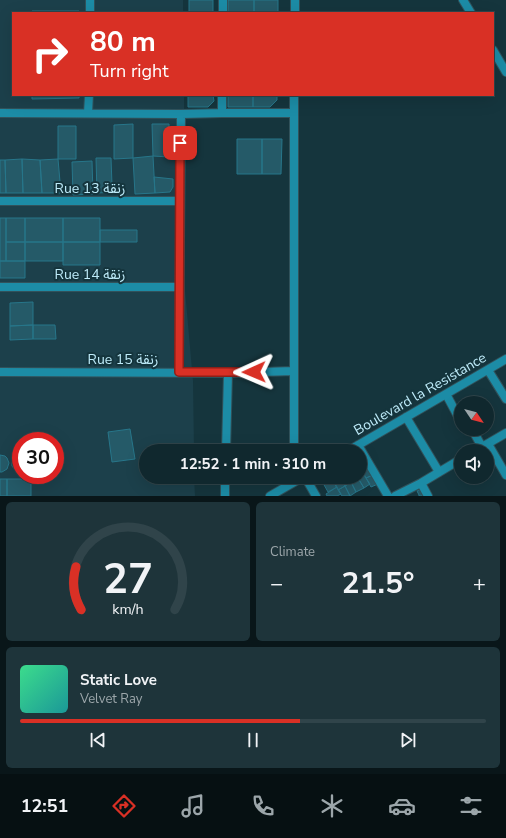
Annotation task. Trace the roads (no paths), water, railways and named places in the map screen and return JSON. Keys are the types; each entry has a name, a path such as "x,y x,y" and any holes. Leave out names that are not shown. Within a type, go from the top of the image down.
{"street":[{"path":"90,0 90,12"},
{"path":"223,0 223,12"},
{"path":"295,0 295,12"},
{"path":"463,0 470,12"},
{"path":"494,52 506,72"},
{"path":"88,113 89,96"},
{"path":"222,96 222,113"},
{"path":"294,96 294,444"},
{"path":"0,113 294,113"},
{"path":"179,372 181,114"},
{"name":"Rue 13 زنقة","path":"0,201 180,201"},
{"name":"Rue 14 زنقة","path":"0,287 179,287"},
{"name":"Boulevard la Resistance","path":"360,444 506,359"},
{"path":"488,370 506,399"},
{"name":"Rue 15 زنقة","path":"0,372 228,373 294,371"},
{"path":"226,444 228,373"},
{"path":"446,394 454,409"},
{"path":"406,417 439,472"},
{"path":"487,444 506,433"},
{"path":"367,460 388,496"},
{"path":"494,460 506,474"},
{"path":"395,496 421,483 454,463"},
{"path":"421,483 428,496"},
{"path":"225,496 226,484"},
{"path":"272,495 291,484"},
{"path":"308,484 316,496"}]}
